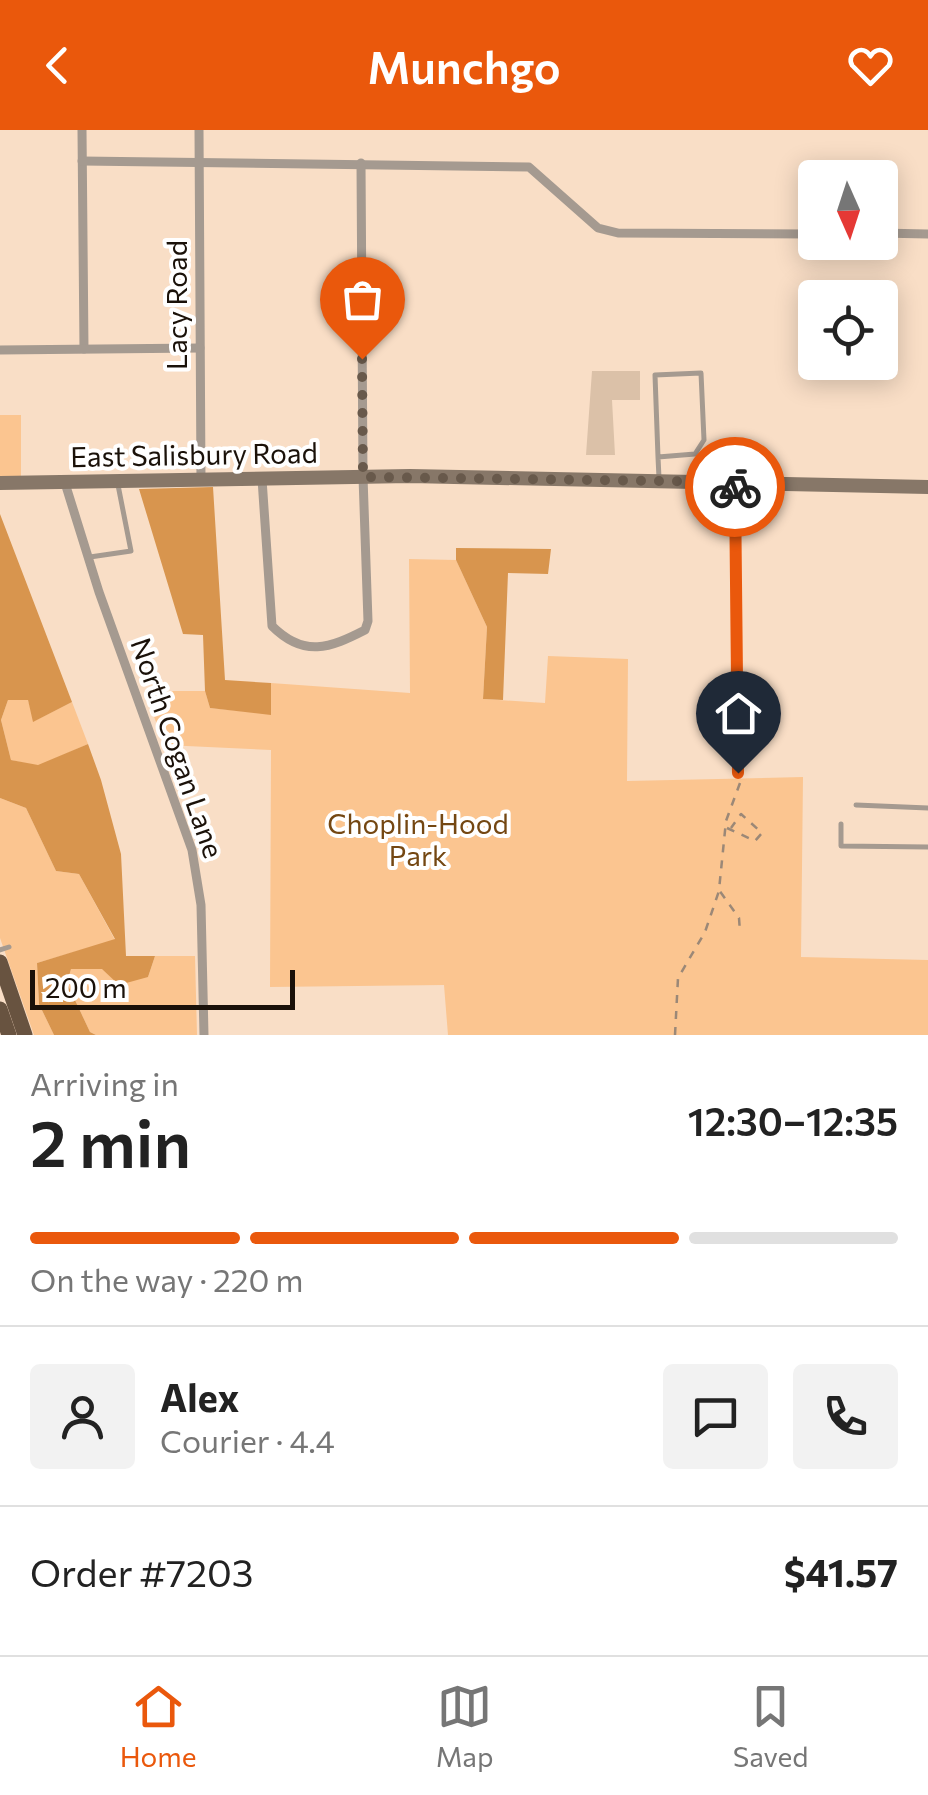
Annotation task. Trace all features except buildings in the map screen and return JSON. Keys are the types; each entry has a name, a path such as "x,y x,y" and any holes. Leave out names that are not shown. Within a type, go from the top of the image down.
{"highway":[{"path":"0,962 25,1035"},
{"path":"0,1009 9,1035"}],"main road":[{"name":"East Salisbury Road","path":"0,483 363,477 928,486"}],"street":[{"path":"82,130 84,349"},
{"name":"Lacy Road","path":"199,130 200,480"},
{"path":"82,161 528,168 598,228 618,234 798,234"},
{"path":"262,479 272,626 307,647 332,646 365,630 368,621 361,163"},
{"path":"898,233 928,234"},
{"path":"0,350 200,348"},
{"path":"734,482 739,778"},
{"name":"North Cogan Lane","path":"65,483 192,850 201,905 204,1035"}],"lane":[{"path":"658,457 695,454 704,440 702,373 654,375 659,481"},
{"path":"88,558 131,550 118,482"},
{"path":"856,805 928,808"},
{"path":"841,824 841,846 928,847"},
{"path":"0,950 9,947"}],"path":[{"path":"674,1035 678,978 704,932 719,890 739,778"},
{"path":"742,814 762,833 755,840 729,828 742,814"},
{"path":"719,890 739,918 740,932"}],"green space":[{"path":"0,415 21,415 21,478 0,477"},
{"name":"Choplin-Hood Park","path":"409,559 456,560 487,627 483,699 545,703 548,656 628,659 627,781 803,777 801,957 928,960 928,1035 448,1035 444,985 270,987 271,750 165,745 144,691 205,691 210,708 271,714 271,683 410,693"},
{"path":"8,700 28,700 34,721 72,702 88,744 38,766 11,760 1,720"},
{"path":"0,798 26,808 56,871 79,874 115,940 37,963 39,1004 54,1035 34,1035 0,938"},
{"path":"155,956 195,956 197,1035 90,1032 67,983 71,969 102,969 148,977"}],"shaded area":[{"path":"213,487 225,680 271,683 271,715 210,708 205,691 203,635 183,634 139,489"},
{"path":"0,514 72,702 33,722 28,700 8,700 1,720 11,760 38,765 88,744 121,854 126,956 155,956 148,977 119,985 102,969 71,969 67,983 90,1032 96,1035 54,1035 39,1004 37,963 115,939 79,874 56,871 26,808 0,798"},
{"path":"456,548 551,549 548,574 508,573 503,700 483,699 487,627 456,560"}],"way so far":[{"path":"362,359 363,477 734,482 735,487"}],"route":[{"path":"735,487 738,773"}]}
